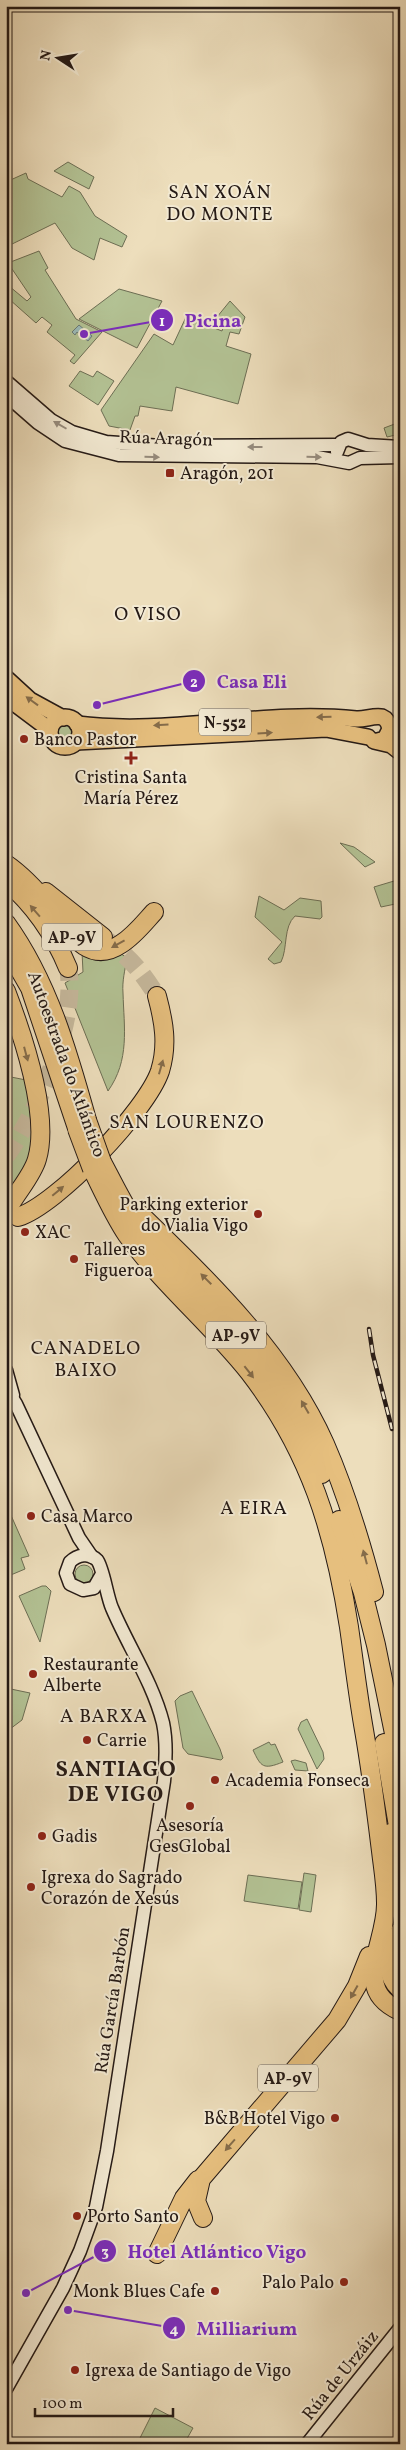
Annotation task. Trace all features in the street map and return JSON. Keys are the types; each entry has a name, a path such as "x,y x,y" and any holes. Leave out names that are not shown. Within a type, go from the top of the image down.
{"highway":[{"name":"AP-9V","path":"10,872 50,907 67,932 76,941 91,948 107,950 121,944 154,912"},
{"name":"AP-9V","path":"10,872 102,937"},
{"path":"10,872 58,944 68,968"},
{"name":"Autoestrada do Atlántico","path":"6,923 21,944 40,982 73,1070 82,1124"},
{"name":"Autoestrada do Atlántico","path":"6,946 33,996 97,1165 127,1234 158,1272 221,1339 272,1404 307,1468 326,1516"},
{"path":"6,991 35,1088 41,1127 37,1160 14,1211 35,1210 69,1181 122,1130 150,1093 160,1072 165,1052 164,1021 157,996"},
{"name":"Autoestrada do Atlántico","path":"97,1165 116,1189 138,1227 153,1246 232,1331 282,1395 302,1426 341,1527"},
{"path":"116,1189 211,1284 242,1319 282,1370 305,1406 325,1444 363,1552 400,1707"},
{"path":"326,1516 340,1568 375,1789 386,1900 385,1929 373,1969 373,1981 382,2000 400,2011"},
{"path":"326,1516 339,1542 361,1643 400,1892"},
{"path":"341,1527 376,1644 400,1763"},
{"path":"341,1527 365,1636 400,1838"},
{"name":"AP-9V","path":"202,2177 319,2042 344,2010 366,1967 374,1937 378,1898 367,1747"},
{"path":"400,1931 390,1958 389,1968 391,1978 400,1989"},
{"path":"202,2177 196,2200 203,2218"},
{"path":"158,2254 184,2198 192,2186 202,2177"}],"main road":[{"name":"Rúa Aragón","path":"6,381 51,420 72,432 106,442 170,446 338,446 348,438 359,443 377,447 400,447"},
{"name":"Rúa Aragón","path":"6,395 51,432 65,441 103,452 133,456 317,457 349,464 360,458 400,457"},
{"path":"359,443 362,451 360,458"},
{"path":"338,446 337,454 342,461"},
{"name":"N-552","path":"6,678 30,700 63,718 70,718 77,724 108,728 288,718 372,718"},
{"name":"N-552","path":"6,697 50,730 52,739 59,746 68,747 76,742 326,729 373,739"},
{"path":"50,730 55,722 63,718"},
{"path":"373,739 385,739 395,733 385,718 372,718 366,726 373,739 391,745 400,752"},
{"path":"76,742 79,735 77,724"},
{"path":"6,1370 16,1404"},
{"path":"6,1388 16,1404 79,1538 100,1566 102,1574 98,1584 89,1589 78,1589 68,1579 68,1565 77,1556 80,1548 79,1538"},
{"path":"77,1556 92,1556"},
{"name":"Rúa García Barbón","path":"6,2389 70,2275 96,2207 107,2152 164,1781 166,1748 159,1712 111,1606 102,1574"},
{"name":"Rúa García Barbón","path":"89,1589 100,1594 111,1606"},
{"name":"Rúa de Urzáiz","path":"307,2444 400,2328"}],"green space":[{"path":"68,162 94,177 89,189 54,171"},
{"path":"26,173 28,179 62,197 69,186 80,192 95,216 127,236 122,247 100,238 94,260 72,248 55,223 6,247 6,182"},
{"path":"39,251 48,268 45,270 76,319 102,332 74,364 70,361 75,355 47,332 52,325 42,317 36,323 9,299 6,301 6,287 9,286 27,301 31,297 8,263"},
{"path":"119,289 162,301 137,348 79,319"},
{"path":"230,301 245,317 239,334 230,332 226,346 251,354 238,404 176,387 172,411 140,406 138,416 135,416 130,430 109,426 101,410 154,334 173,345 186,317 222,331 225,320 217,317"},
{"path":"80,371 93,377 97,371 114,381 98,405 69,386"},
{"path":"400,422 400,434 387,437 384,428"},
{"path":"65,724 71,727 74,733 71,739 65,742 59,739 56,733 59,727"},
{"path":"340,843 354,847 375,862 365,867"},
{"path":"394,881 400,885 400,903 381,907 374,887"},
{"path":"259,896 284,910 300,898 321,901 322,917 320,919 295,916 291,921 281,962 274,964 268,959 282,942 255,917"},
{"path":"82,952 120,953 127,958 123,984 123,1056 120,1068 108,1091 65,983 83,972"},
{"path":"6,1076 26,1080 34,1139 24,1172 6,1196"},
{"path":"6,1504 29,1556 21,1558 25,1569 6,1577"},
{"path":"84,1565 90,1568 93,1574 90,1580 84,1583 78,1580 75,1574 78,1568"},
{"path":"46,1586 51,1591 40,1642 19,1596"},
{"path":"6,1688 30,1693 22,1720 10,1729 6,1728"},
{"path":"192,1691 220,1749 223,1758 221,1760 188,1754 183,1748 175,1701 180,1696"},
{"path":"307,1719 323,1752 324,1759 317,1769 298,1729 301,1722"},
{"path":"269,1742 271,1745 275,1744 283,1762 267,1766 258,1760 253,1750"},
{"path":"295,1760 306,1763 308,1771 295,1770 291,1761"},
{"path":"304,1873 316,1875 311,1912 299,1910"},
{"path":"248,1875 302,1882 298,1909 244,1901"},
{"path":"155,2408 193,2428 184,2444 150,2444 140,2438"}],"water":[{"path":"79,325 92,336 88,341 77,332 75,335 72,332"}],"tunnel":[{"path":"104,938 134,964 157,996"},
{"path":"6,1156 18,1138 42,1092 61,1039 67,1013 68,968"}],"railway":[{"path":"369,1329 373,1355 392,1429"}],"place":[{"name":"Picina","path":"84,334"},
{"name":"Aragón, 201","path":"170,473"},
{"name":"Casa Eli","path":"97,705"},
{"name":"Banco Pastor","path":"24,739"},
{"name":"Cristina Santa María Pérez","path":"131,758"},
{"name":"Parking exterior do Vialia Vigo","path":"258,1214"},
{"name":"XAC","path":"25,1232"},
{"name":"Talleres Figueroa","path":"74,1259"},
{"name":"Casa Marco","path":"31,1516"},
{"name":"Restaurante Alberte","path":"33,1674"},
{"name":"Carrie","path":"87,1740"},
{"name":"Academia Fonseca","path":"215,1780"},
{"name":"Asesoría GesGlobal","path":"190,1806"},
{"name":"Gadis","path":"42,1836"},
{"name":"Igrexa do Sagrado Corazón de Xesús","path":"31,1887"},
{"name":"B&B Hotel Vigo","path":"335,2118"},
{"name":"Porto Santo","path":"77,2216"},
{"name":"Palo Palo","path":"344,2282"},
{"name":"Monk Blues Cafe","path":"215,2291"},
{"name":"Hotel Atlántico Vigo","path":"26,2293"},
{"name":"Milliarium","path":"68,2310"},
{"name":"Igrexa de Santiago de Vigo","path":"75,2370"}],"district":[{"name":"SAN XOÁN DO MONTE","path":"220,202"},
{"name":"O VISO","path":"148,613"},
{"name":"SAN LOURENZO","path":"187,1121"},
{"name":"CANADELO BAIXO","path":"86,1358"},
{"name":"A EIRA","path":"254,1507"},
{"name":"A BARXA","path":"104,1715"},
{"name":"SANTIAGO DE VIGO","path":"116,1780"}]}
